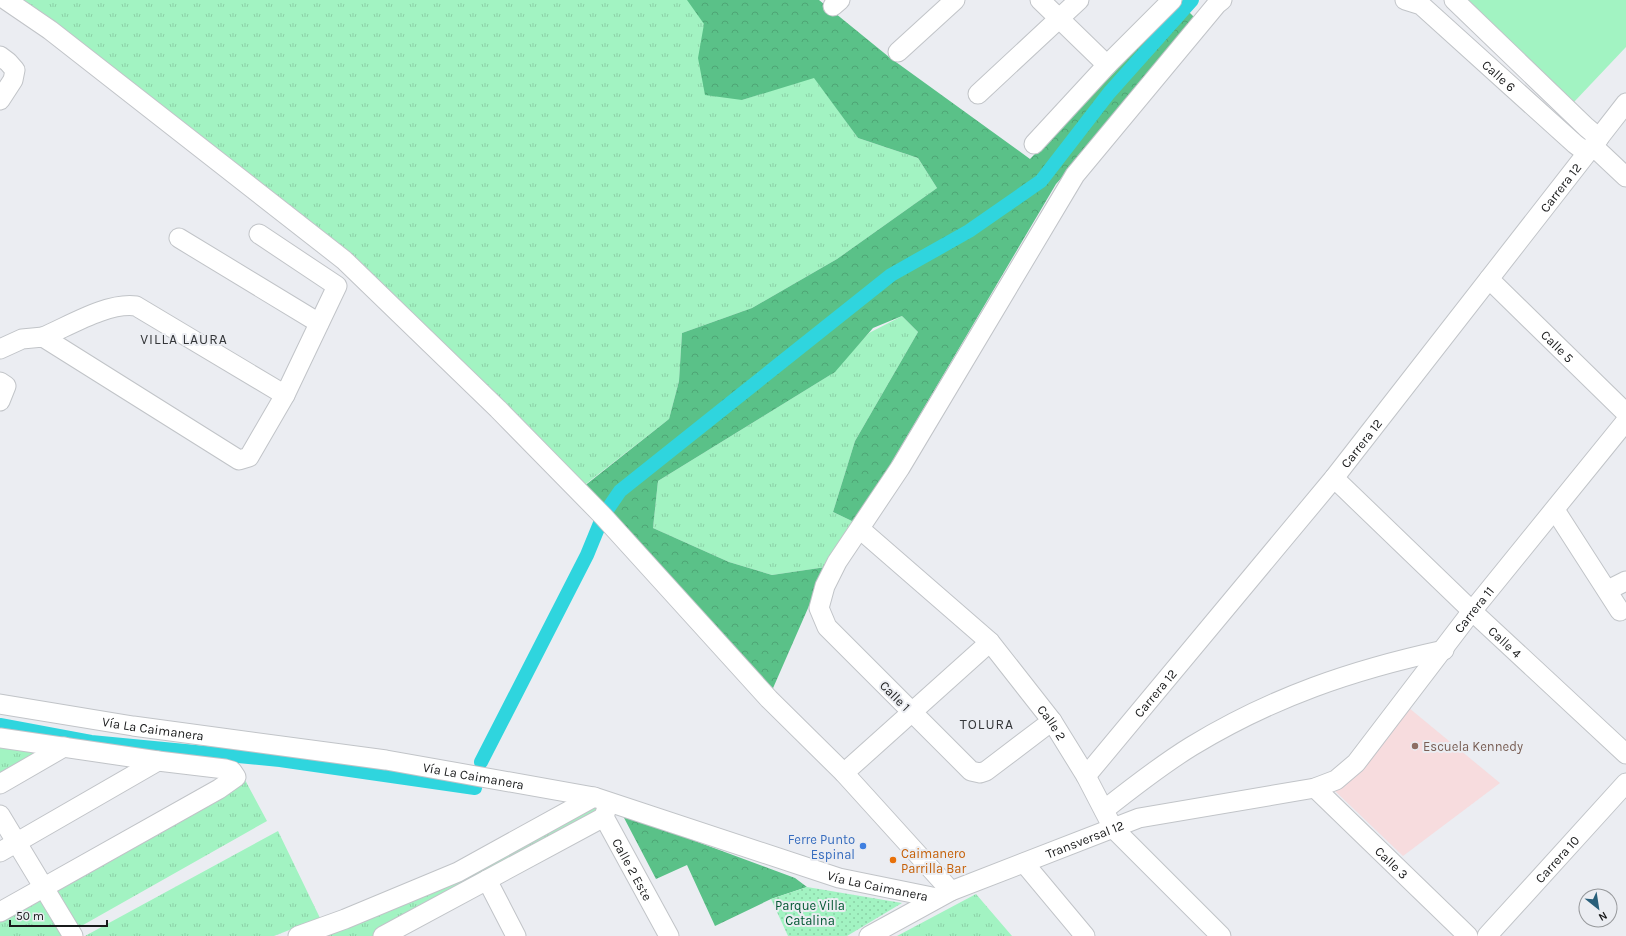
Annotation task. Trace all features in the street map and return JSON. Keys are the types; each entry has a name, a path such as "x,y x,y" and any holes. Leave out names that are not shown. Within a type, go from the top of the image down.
{"street":[{"path":"6,0 50,30 344,260 498,409 603,516 769,699 844,773 944,895"},
{"path":"898,52 954,0"},
{"path":"1040,0 1059,20 1108,65"},
{"path":"978,94 1079,0"},
{"path":"1034,144 1108,65 1172,0"},
{"path":"1454,0 1586,127 1593,146"},
{"path":"860,529 900,468 1075,175 1217,1"},
{"name":"Calle 6","path":"1416,2 1575,144 1593,146 1626,177"},
{"path":"0,56 15,70 13,80 0,100"},
{"name":"Carrera 12","path":"1086,776 1334,478 1626,103"},
{"path":"44,337 239,460 249,457 285,395 337,286 259,234"},
{"path":"180,238 319,323"},
{"name":"Calle 5","path":"1489,279 1626,413"},
{"path":"0,349 22,339 44,337 104,310 125,304 136,306 285,395"},
{"path":"0,382 6,386 0,401"},
{"name":"Carrera 11","path":"1315,788 1336,780 1356,762 1444,650 1472,611 1626,421"},
{"name":"Calle 4","path":"1334,478 1472,611 1626,754"},
{"path":"1554,510 1608,590 1620,611"},
{"name":"Calle 1","path":"860,529 837,562 825,586 819,608 827,627 911,712 971,771 980,773 986,771 1052,721"},
{"name":"Calle 2","path":"860,529 990,642 1052,721 1086,776 1113,828 1221,936"},
{"path":"1608,590 1626,581"},
{"path":"844,773 990,642"},
{"path":"1104,810 1146,776 1192,746 1288,696 1339,677 1391,662 1444,650"},
{"name":"Vía La Caimanera","path":"0,704 133,726 386,760 602,805 840,878 944,895"},
{"path":"0,738 158,761 225,769 232,771 236,777 219,789 0,912"},
{"path":"0,784 64,747"},
{"path":"0,852 158,761"},
{"name":"Carrera 10","path":"1488,936 1626,783"},
{"name":"Transversal 12","path":"869,936 944,895 1139,818 1315,788"},
{"name":"Calle 3","path":"1315,788 1468,936"},
{"path":"383,936 487,880 602,805"},
{"path":"298,936 345,919 458,872 602,805"},
{"name":"Calle 2 Este","path":"602,805 669,936"},
{"path":"0,815 73,936"},
{"path":"1024,863 1085,936"},
{"path":"487,880 516,936"}],"shaded area":[{"name":"Escuela Kennedy","path":"1409,708 1500,783 1403,856 1334,790"}],"green space":[{"path":"20,0 690,0 718,31 742,100 814,77 858,138 918,158 937,188 837,259 752,308 682,333 679,381 669,419 582,487 357,264"},
{"path":"687,0 819,0 889,57 1030,159 1181,4 1201,24 1056,184 866,506 854,522 833,512 855,441 918,332 902,316 873,328 835,372 658,481 653,528 729,562 772,575 826,567 770,695 583,487 669,419 679,381 682,333 752,308 837,259 937,188 918,158 858,138 814,78 742,100 705,95 698,58 704,24"},
{"path":"1465,0 1626,0 1626,47 1574,102"},
{"path":"902,316 918,332 855,441 833,512 854,522 826,567 772,575 729,562 653,528 658,481 830,375 869,333"},
{"path":"0,745 42,750 0,777"},
{"path":"244,778 267,821 76,929 53,890"},
{"path":"595,800 601,815 377,936 305,936"},
{"path":"622,814 795,878 807,887 771,899 715,926 687,865 656,879"},
{"path":"278,831 320,918 274,936 85,936"},
{"name":"Parque Villa Catalina","path":"807,887 902,903 847,936 788,936 771,899"},
{"path":"976,894 1012,936 897,936"},
{"path":"41,895 65,936 0,936 0,919"}],"waterway":[{"path":"481,762 587,555 603,516 620,491 891,275 969,231 1041,181 1109,93 1192,0"},
{"path":"0,725 91,742 280,760 475,788"}],"place":[{"name":"Escuela Kennedy","path":"1415,746"},
{"name":"Ferre Punto Espinal","path":"863,846"},
{"name":"Caimanero Parrilla Bar","path":"893,860"}],"district":[{"name":"VILLA LAURA","path":"184,339"},
{"name":"TOLURA","path":"987,724"}]}
